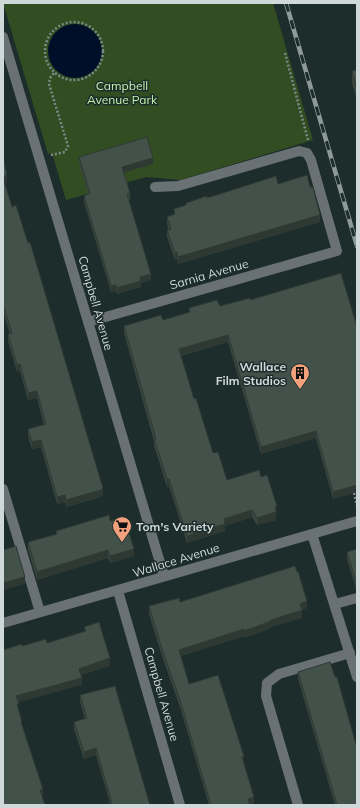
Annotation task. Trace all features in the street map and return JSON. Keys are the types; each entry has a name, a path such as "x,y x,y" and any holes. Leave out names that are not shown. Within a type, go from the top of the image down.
{"street":[{"name":"Campbell Avenue","path":"3,37 164,576"},
{"path":"155,187 178,186 299,151 307,153"},
{"name":"Sarnia Avenue","path":"88,322 337,251 311,160 307,153"},
{"path":"3,489 40,612"},
{"name":"Wallace Avenue","path":"3,623 357,521"},
{"path":"312,534 357,677"},
{"name":"Campbell Avenue","path":"118,591 180,805"},
{"path":"335,604 357,598"},
{"path":"298,805 266,696 267,683 279,674 350,653"}],"path":[{"path":"74,22 91,27 100,38 104,51 98,68 83,79 73,81 63,79 54,73 48,65 45,56 45,45 49,36 56,28 64,24 74,22"},
{"path":"285,53 308,136 307,153"},
{"path":"50,156 65,152 68,146 49,84 50,78 54,73"},
{"path":"354,493 357,506"}],"green space":[{"name":"Campbell Avenue Park","path":"3,3 273,3 313,140 180,180 146,177 66,200 52,153 48,154"}],"water":[{"path":"75,24 85,26 94,32 100,41 102,51 100,61 94,70 85,76 75,78 65,76 56,70 50,61 48,51 50,41 56,32 65,26"}],"building":[{"path":"357,70 357,89 352,71"},
{"path":"147,137 153,158 122,167 130,193 127,194 151,274 140,277 141,281 117,288 116,285 111,286 84,196 90,193 79,157"},
{"path":"3,157 7,175 3,177"},
{"path":"307,175 310,187 313,187 320,215 178,257 177,252 175,253 167,230 171,229 167,217 175,214 174,209 207,196 207,198 276,176 278,184"},
{"path":"3,178 12,207 16,205 28,243 30,242 103,488 101,490 66,500 65,495 57,497 41,440 32,442 28,429 46,424 37,391 28,393 20,364 17,365 8,334 12,333 3,305"},
{"path":"341,273 357,327 357,485 333,492 316,431 261,447 228,335 179,349 194,399 196,398 213,453 218,452 227,480 259,470 261,477 267,475 277,506 275,507 276,512 257,518 252,510 224,519 225,524 187,536 169,479 167,479 154,439 156,439 124,326 161,315 163,320 190,312 189,308 217,300 220,306 250,298 250,300"},
{"path":"109,515 110,521 124,517 134,549 110,556 108,550 37,572 28,542 57,534 56,531"},
{"path":"16,546 25,577 3,583 3,550"},
{"path":"357,549 357,585 347,552"},
{"path":"295,566 297,572 298,571 307,601 300,604 302,610 244,631 244,629 179,650 189,684 218,675 244,756 242,757 254,797 248,799 250,805 211,805 180,700 149,606 179,598 180,602"},
{"path":"99,622 110,658 79,669 82,678 16,696 19,704 17,704 21,722 43,789 40,790 45,805 3,805 3,650 46,639 47,643 86,631 84,627"},
{"path":"330,662 335,677 337,677 357,748 357,805 337,805 298,672"},
{"path":"115,686 150,805 107,805 112,803 96,748 84,752 74,722 87,718 80,695"}],"railway":[{"path":"286,3 357,246"}],"place":[{"name":"Wallace Film Studios","path":"300,390"},
{"name":"Tom's Variety","path":"122,543"}]}
